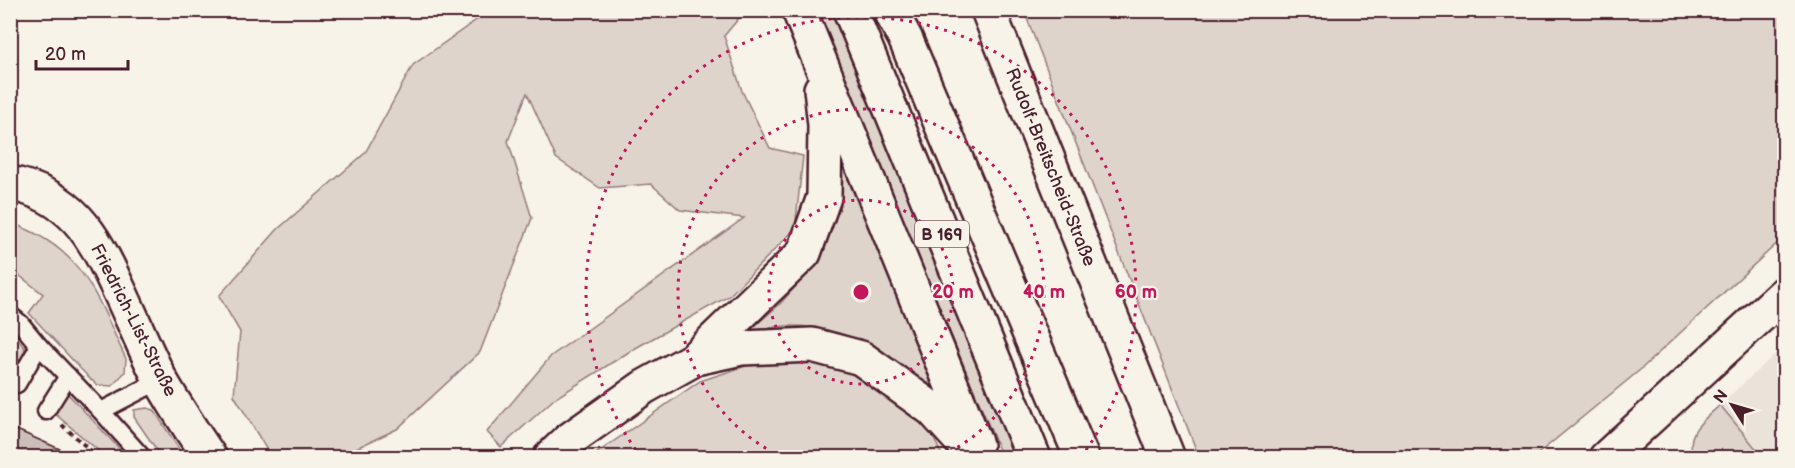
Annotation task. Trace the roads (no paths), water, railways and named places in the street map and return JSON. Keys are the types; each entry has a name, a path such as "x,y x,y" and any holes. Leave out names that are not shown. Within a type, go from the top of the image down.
{"main road":[{"name":"B 169","path":"799,10 979,458"},
{"name":"B 169","path":"850,10 1034,458"},
{"path":"890,10 905,38 1082,458"},
{"name":"Rudolf-Breitscheid-Straße","path":"988,10 1168,458"},
{"path":"550,458 569,440 644,387 696,358 804,253 824,197 825,125 818,58"},
{"name":"Friedrich-List-Straße","path":"10,183 49,196 86,228 104,257 161,380 210,458"},
{"path":"1606,458 1785,294"},
{"path":"696,358 742,348 812,345 861,358 932,409 979,458"}],"lane":[{"path":"10,315 21,324 143,458"},
{"path":"17,384 39,346"},
{"path":"46,411 68,376"},
{"path":"101,411 161,380"}]}
